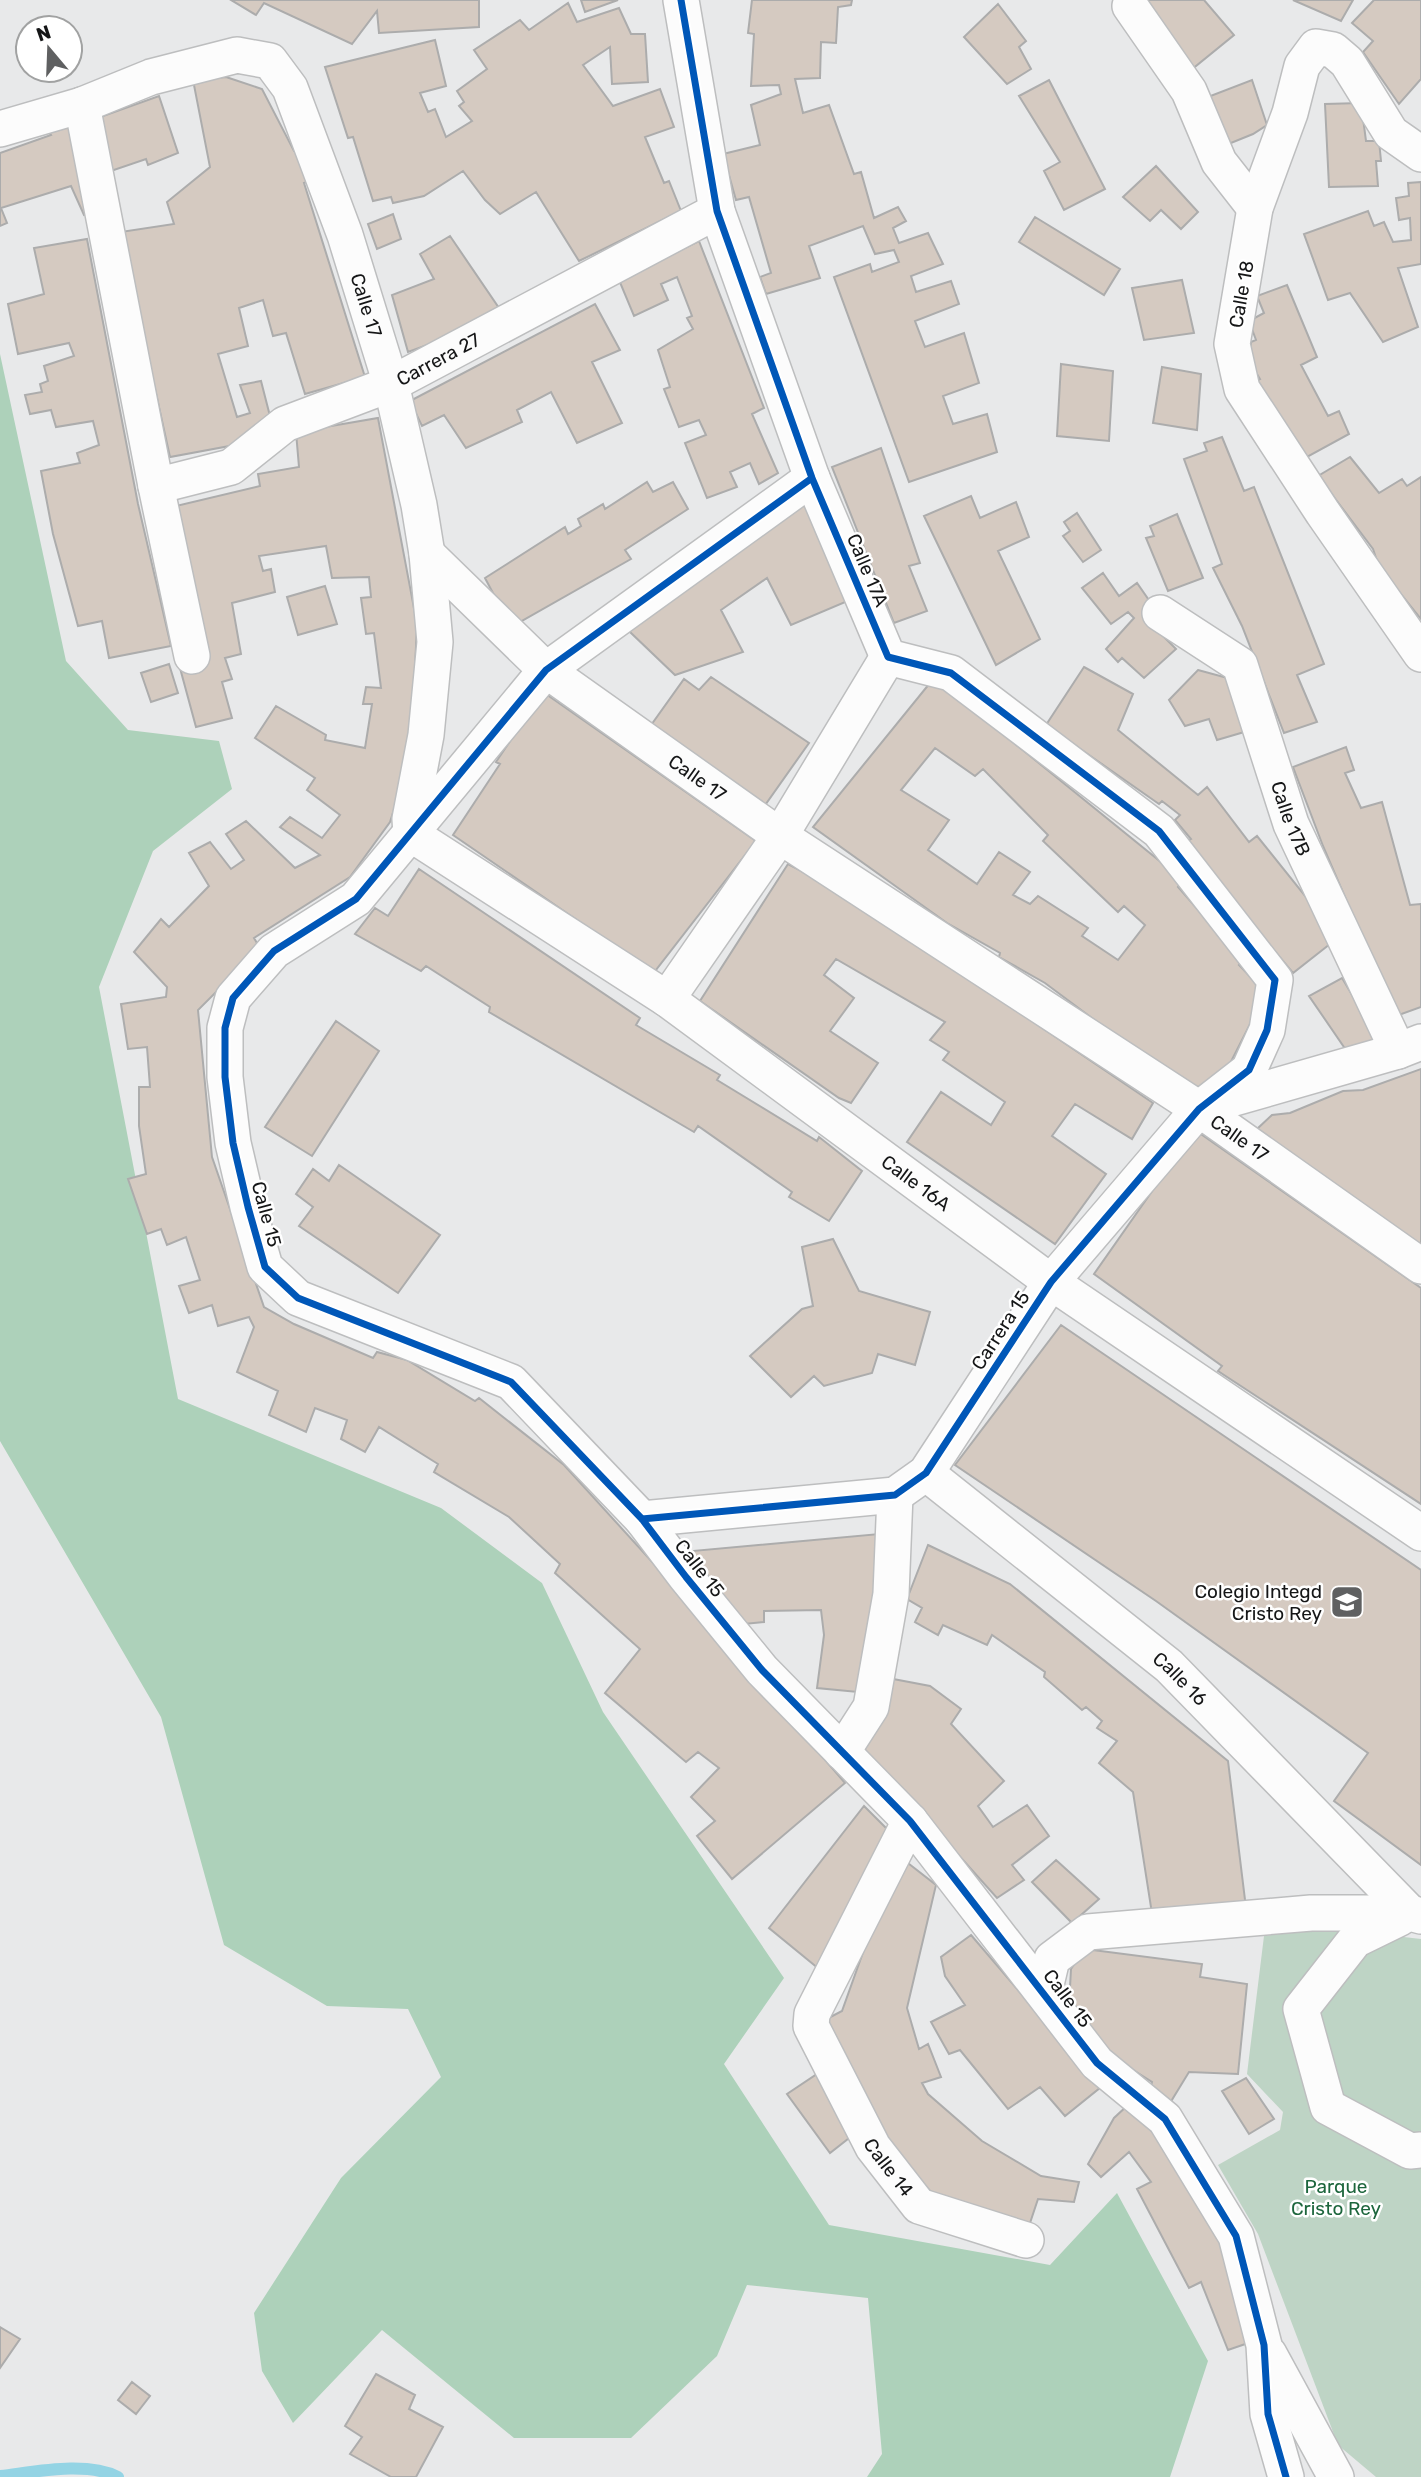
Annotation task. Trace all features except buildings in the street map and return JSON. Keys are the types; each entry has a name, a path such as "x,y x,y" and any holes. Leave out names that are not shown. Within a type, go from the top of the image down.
{"street":[{"name":"Calle 17A","path":"681,0 717,211 812,478 888,657"},
{"path":"1130,6 1189,91 1219,162 1255,208"},
{"name":"Calle 18","path":"1421,154 1391,133 1348,62 1333,50 1316,47 1302,66 1290,113 1255,208 1232,344 1242,389 1323,513 1421,654"},
{"name":"Calle 17","path":"82,105 151,77 237,55 270,61 290,88 341,223 391,384 419,505 427,554 546,670 780,836 1199,1108 1421,1265"},
{"path":"0,129 82,105 192,656"},
{"name":"Carrera 27","path":"156,486 232,467 285,424 391,384 717,211"},
{"name":"Calle 15","path":"812,478 546,670 356,899 274,951 233,998 225,1028 225,1077 233,1143 265,1267 298,1298 511,1382 642,1519 762,1670 910,1821 1097,2063 1165,2119 1236,2236 1264,2344"},
{"path":"411,834 410,818 426,735 435,642 427,554"},
{"name":"Calle 17B","path":"1160,613 1240,665 1291,824 1409,1046"},
{"path":"667,999 780,836 888,657"},
{"name":"Carrera 15","path":"642,1519 895,1495 926,1473 1051,1282 1199,1108 1249,1070 1267,1030 1275,980 1159,831 951,673 888,657"},
{"name":"Calle 16A","path":"411,834 667,999 1051,1282 1421,1533"},
{"path":"1199,1108 1409,1046"},
{"name":"Calle 16","path":"926,1473 1168,1666 1415,1915"},
{"path":"842,1752 871,1707 891,1594 895,1495"},
{"name":"Calle 14","path":"910,1821 812,2014 811,2026 873,2147 919,2206 1026,2241"},
{"path":"1044,1993 1052,1959 1087,1932 1311,1913 1415,1915"},
{"path":"1415,1915 1355,1940 1301,2009 1328,2107 1410,2151 1421,2150"},
{"path":"1264,2344 1268,2414 1286,2477"},
{"path":"1264,2344 1336,2477"}],"green space":[{"path":"0,354 66,661 128,730 219,741 232,789 153,851 99,987 178,1399 441,1508 542,1583 603,1712 784,1978 724,2064 829,2225 1050,2265 1117,2193 1208,2361 1170,2477 867,2477 882,2454 868,2298 747,2285 717,2356 631,2438 514,2438 382,2330 293,2423 262,2371 254,2313 341,2178 441,2077 408,2009 327,2006 224,1945 161,1717 0,1441"},
{"name":"Parque Cristo Rey","path":"1325,1928 1421,1939 1421,2477 1376,2477 1338,2445 1258,2234 1218,2165 1280,2130 1283,2112 1247,2074 1264,1936"}],"waterway":[{"path":"0,2476 76,2469 105,2472 118,2477"}],"cycle path":[{"path":"642,1519 895,1495 926,1473 1051,1282 1199,1109 1249,1070 1267,1030 1275,980 1159,831 951,673 888,657 812,478 717,211 681,0"},
{"path":"812,478 546,670 356,899 274,951 233,998 225,1028 225,1077 233,1143 248,1207 265,1267 298,1298 511,1382 642,1519 762,1670 910,1821 1097,2063 1165,2119 1236,2236 1264,2345 1268,2414 1286,2477"}],"place":[{"name":"Colegio Integd Cristo Rey","path":"1347,1602"}]}
